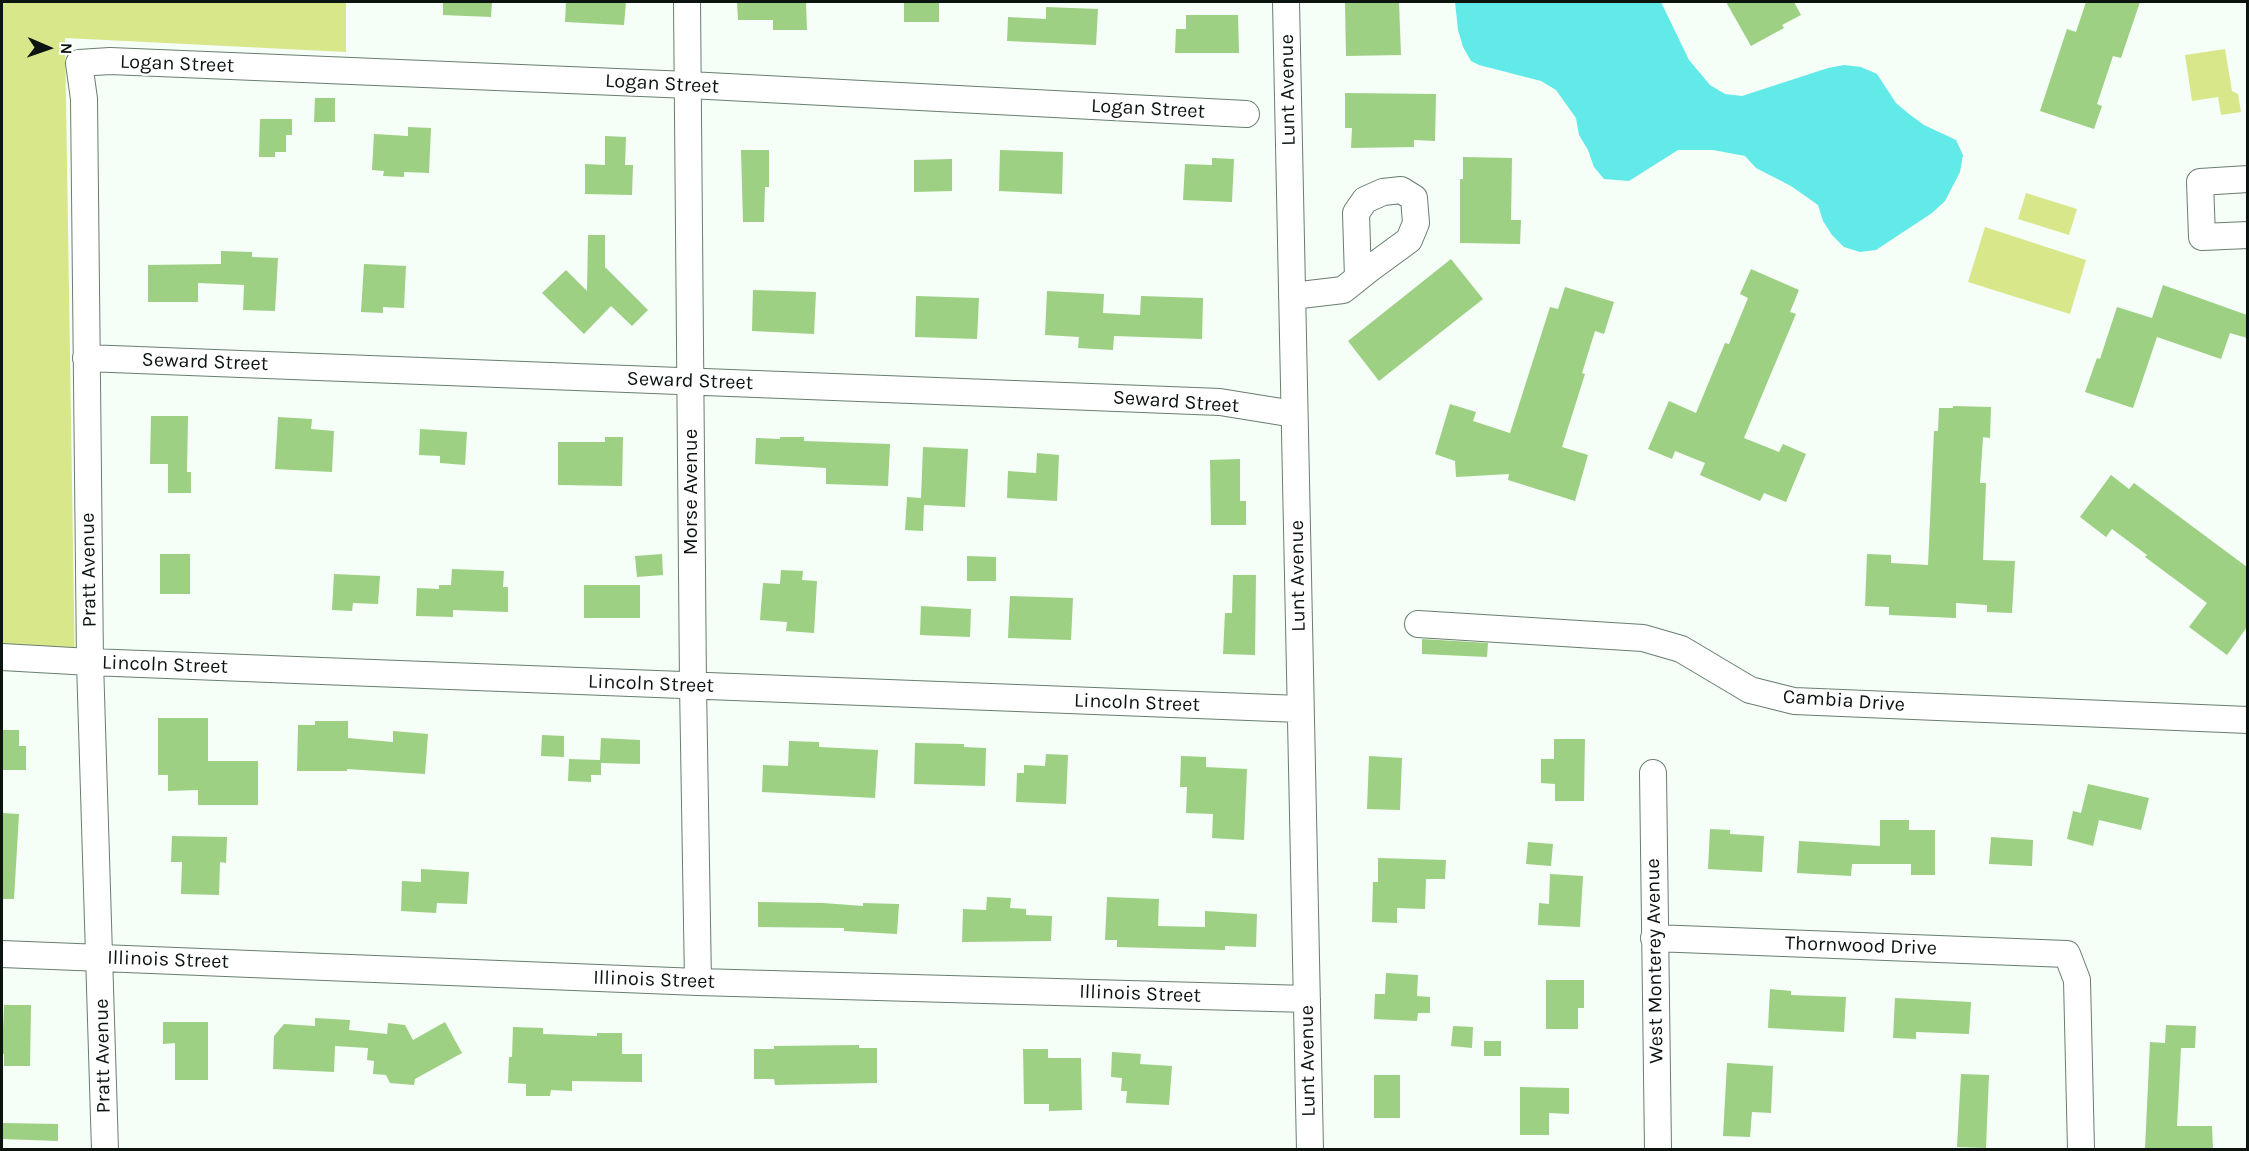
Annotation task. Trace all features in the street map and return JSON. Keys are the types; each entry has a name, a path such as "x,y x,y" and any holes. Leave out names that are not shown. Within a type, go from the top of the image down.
{"street":[{"name":"Morse Avenue","path":"687,2 698,982"},
{"name":"Lunt Avenue","path":"1286,2 1310,1149"},
{"name":"Logan Street","path":"79,63 110,61 689,85 1246,114"},
{"name":"Pratt Avenue","path":"79,63 84,99 90,663 105,1149"},
{"path":"2247,179 2200,182 2202,237 2247,235"},
{"path":"1292,296 1342,290 1358,278"},
{"name":"Seward Street","path":"86,358 1220,402 1294,414"},
{"name":"Cambia Drive","path":"1418,624 1643,638 1681,649 1750,690 1794,701 2247,720"},
{"name":"Lincoln Street","path":"2,657 90,663 1300,709"},
{"name":"West Monterey Avenue","path":"1653,773 1658,1149"},
{"name":"Thornwood Drive","path":"1654,938 2067,954 2078,980 2081,1149"},
{"name":"Illinois Street","path":"2,954 698,982 1306,999"}],"green space":[{"path":"2,2 346,2 346,52 65,38 75,672 2,671"},
{"path":"2225,49 2232,91 2238,94 2241,112 2221,115 2218,97 2192,101 2185,55"},
{"path":"2026,193 2077,209 2069,235 2018,219"},
{"path":"1985,227 2086,260 2070,314 1968,282"}],"water":[{"path":"1455,2 1661,2 1689,60 1710,85 1725,94 1742,96 1828,68 1844,65 1861,67 1877,74 1896,103 1909,114 1924,125 1956,140 1963,155 1960,172 1945,201 1932,213 1876,250 1860,252 1844,247 1832,235 1823,221 1818,205 1791,186 1756,168 1745,156 1713,150 1678,150 1629,181 1604,179 1594,167 1579,135 1576,118 1556,90 1541,81 1471,61 1463,47 1458,30"}],"building":[{"path":"443,2 492,2 491,17 443,15"},
{"path":"566,2 626,2 624,25 565,22"},
{"path":"737,2 806,2 807,30 773,30 773,20 738,20"},
{"path":"904,2 939,2 939,22 904,22"},
{"path":"1345,2 1399,2 1401,55 1346,56"},
{"path":"1726,2 1794,2 1801,15 1782,25 1784,28 1751,46"},
{"path":"2086,2 2140,2 2121,58 2113,56 2097,104 2102,106 2094,129 2040,111 2067,29 2076,32"},
{"path":"1046,7 1098,9 1096,45 1007,41 1008,17 1046,19"},
{"path":"1186,15 1238,15 1239,53 1175,53 1176,29 1186,29"},
{"path":"1345,93 1436,94 1435,141 1414,140 1414,147 1351,148 1352,128 1345,128"},
{"path":"315,98 335,98 335,122 314,122"},
{"path":"260,119 292,119 292,135 286,135 286,152 275,152 275,157 259,157"},
{"path":"408,127 431,128 429,173 404,172 404,177 383,176 384,171 372,170 374,134 408,136"},
{"path":"605,136 626,137 625,165 633,165 632,195 585,194 585,164 605,165"},
{"path":"741,150 769,150 769,187 765,187 764,222 743,222"},
{"path":"1000,150 1063,152 1062,194 999,191"},
{"path":"1463,157 1512,158 1511,220 1521,220 1520,244 1460,243 1460,179 1463,179"},
{"path":"1212,158 1234,159 1232,202 1183,200 1185,164 1212,165"},
{"path":"952,159 952,191 914,192 914,160"},
{"path":"588,235 605,235 605,267 648,310 632,326 611,306 584,334 542,293 566,270 587,291"},
{"path":"221,251 252,252 252,257 278,258 275,311 243,310 244,285 198,283 198,302 148,302 148,265 221,264"},
{"path":"1451,259 1483,299 1379,381 1348,341"},
{"path":"364,264 406,266 404,308 383,307 383,313 361,312"},
{"path":"1751,269 1799,290 1790,312 1796,314 1744,438 1779,452 1783,444 1806,454 1786,502 1764,493 1760,501 1700,475 1705,463 1675,451 1672,459 1648,449 1669,401 1696,413 1725,343 1729,344 1748,298 1740,294"},
{"path":"2163,285 2247,315 2247,338 2230,333 2221,359 2157,337 2133,408 2085,392 2097,358 2100,359 2117,307 2152,318"},
{"path":"1565,287 1614,302 1604,334 1595,331 1582,373 1585,374 1562,447 1588,455 1575,501 1508,480 1509,474 1456,477 1455,461 1435,454 1450,404 1476,412 1473,421 1510,433 1550,307 1558,309"},
{"path":"753,290 816,292 814,334 752,331"},
{"path":"1047,291 1104,294 1103,313 1140,315 1141,296 1203,298 1202,339 1114,336 1113,350 1078,348 1079,337 1045,335"},
{"path":"916,296 979,298 977,339 915,337"},
{"path":"1953,406 1991,407 1990,438 1983,437 1980,483 1986,483 1983,560 2015,561 2012,613 1987,612 1987,605 1956,603 1956,618 1889,615 1889,607 1865,606 1867,554 1891,555 1891,563 1928,565 1934,431 1938,431 1939,408 1953,408"},
{"path":"151,416 188,416 187,472 191,472 191,493 168,493 168,464 150,464"},
{"path":"278,417 312,419 311,429 334,431 332,472 275,469"},
{"path":"420,429 467,432 465,465 440,463 440,456 419,455"},
{"path":"605,437 623,437 622,486 558,485 558,442 605,442"},
{"path":"780,437 804,437 804,441 890,444 888,486 826,484 826,468 755,464 756,438 780,439"},
{"path":"923,447 968,449 965,507 924,505 923,531 905,530 907,497 921,498"},
{"path":"1037,453 1059,455 1057,501 1007,498 1008,471 1036,473"},
{"path":"1240,459 1240,501 1246,501 1246,525 1211,525 1210,460"},
{"path":"2111,475 2129,489 2134,483 2247,567 2247,627 2227,655 2189,627 2207,603 2145,557 2147,555 2112,529 2106,537 2080,517"},
{"path":"160,554 190,554 190,594 160,594"},
{"path":"662,554 663,575 637,577 635,556"},
{"path":"967,556 996,557 996,581 967,581"},
{"path":"452,569 504,571 503,587 508,587 508,612 453,610 453,617 416,616 417,588 439,589 439,585 451,585"},
{"path":"781,570 803,571 802,580 817,581 814,633 786,631 787,622 760,620 763,583 780,584"},
{"path":"334,574 380,576 378,604 353,603 352,611 332,610"},
{"path":"1233,575 1256,575 1255,655 1223,654 1225,613 1232,613"},
{"path":"584,585 640,585 640,618 584,618"},
{"path":"1010,596 1073,598 1071,640 1008,638"},
{"path":"921,606 971,609 970,637 920,635"},
{"path":"1422,639 1488,643 1487,657 1422,654"},
{"path":"158,718 208,718 208,761 258,761 258,805 198,805 198,790 168,791 168,775 158,775"},
{"path":"315,721 348,721 348,738 393,742 393,731 428,734 425,774 347,769 347,771 297,771 298,725 315,725"},
{"path":"2,730 19,730 19,746 26,746 26,770 2,770"},
{"path":"542,735 564,736 564,757 541,756"},
{"path":"601,738 640,740 640,764 601,763 601,775 591,775 591,782 568,781 569,759 600,760"},
{"path":"1554,739 1585,739 1584,801 1555,801 1555,784 1541,783 1541,759 1554,759"},
{"path":"789,741 819,742 819,747 878,750 875,798 762,792 763,765 788,766"},
{"path":"915,743 964,744 964,747 986,748 985,786 914,784"},
{"path":"1046,754 1068,755 1066,804 1016,802 1017,773 1024,773 1024,765 1045,766"},
{"path":"1181,756 1206,757 1206,767 1247,769 1244,840 1212,838 1213,814 1186,813 1187,787 1180,787"},
{"path":"1369,756 1402,758 1400,810 1367,809"},
{"path":"2088,784 2149,798 2141,830 2099,820 2093,846 2067,839 2073,811 2081,813"},
{"path":"2,813 19,814 14,899 2,899"},
{"path":"1880,820 1909,820 1909,830 1935,830 1935,875 1911,875 1911,864 1852,864 1851,876 1797,873 1799,841 1880,846"},
{"path":"1710,829 1730,830 1730,834 1764,836 1762,872 1708,869"},
{"path":"172,836 227,837 226,863 220,862 219,895 181,894 182,862 171,862"},
{"path":"1991,837 2033,840 2032,866 1989,864"},
{"path":"1528,842 1553,844 1551,866 1526,864"},
{"path":"1378,858 1446,860 1445,879 1426,879 1425,909 1397,908 1397,923 1372,922 1373,882 1378,882"},
{"path":"421,869 469,872 467,904 437,903 436,913 401,911 402,881 421,882"},
{"path":"1550,874 1583,876 1580,927 1538,925 1539,903 1549,904"},
{"path":"987,897 1011,898 1010,908 1026,909 1026,915 1052,916 1051,941 962,942 963,909 986,910"},
{"path":"1107,897 1159,899 1158,926 1205,927 1205,911 1257,914 1256,947 1225,946 1225,950 1117,947 1117,940 1105,940"},
{"path":"758,902 863,906 863,903 899,904 897,934 844,931 844,928 758,927"},
{"path":"1386,973 1418,975 1417,996 1430,997 1430,1013 1418,1013 1417,1021 1374,1019 1375,994 1385,994"},
{"path":"1546,980 1584,980 1584,1008 1578,1008 1578,1029 1546,1029"},
{"path":"1770,989 1791,991 1791,995 1846,997 1844,1032 1768,1028"},
{"path":"1895,998 1971,1002 1969,1034 1916,1032 1916,1039 1893,1038"},
{"path":"4,1005 31,1005 30,1066 4,1066 4,1054 2,1054"},
{"path":"315,1018 350,1020 349,1030 387,1034 388,1023 405,1025 413,1040 445,1022 462,1053 415,1079 414,1085 390,1083 386,1075 373,1074 374,1061 367,1060 368,1048 335,1046 334,1072 273,1069 274,1036 284,1024 315,1026"},
{"path":"163,1022 208,1022 208,1080 175,1080 175,1043 163,1044"},
{"path":"2166,1025 2196,1026 2195,1048 2181,1048 2177,1126 2212,1126 2213,1149 2145,1149 2150,1042 2165,1043"},
{"path":"1453,1026 1473,1027 1472,1048 1451,1046"},
{"path":"513,1027 543,1028 543,1034 597,1036 597,1033 622,1033 622,1054 642,1054 642,1082 572,1081 572,1091 551,1090 550,1096 526,1096 526,1084 508,1083"},
{"path":"1484,1041 1501,1041 1501,1056 1484,1056"},
{"path":"859,1045 859,1048 877,1048 877,1083 775,1085 774,1079 754,1079 754,1049 774,1049 774,1046"},
{"path":"1023,1049 1048,1049 1048,1058 1081,1058 1082,1110 1049,1111 1049,1104 1024,1104"},
{"path":"1112,1052 1141,1054 1140,1064 1172,1066 1169,1105 1126,1103 1127,1091 1121,1091 1122,1078 1111,1077"},
{"path":"1727,1063 1773,1066 1771,1113 1752,1112 1750,1137 1723,1136"},
{"path":"1961,1074 1989,1075 1986,1148 1957,1147"},
{"path":"1374,1075 1400,1075 1400,1118 1374,1118"},
{"path":"1520,1087 1569,1088 1569,1114 1549,1113 1549,1135 1520,1135"},
{"path":"2,1123 58,1124 58,1141 2,1139"}]}
